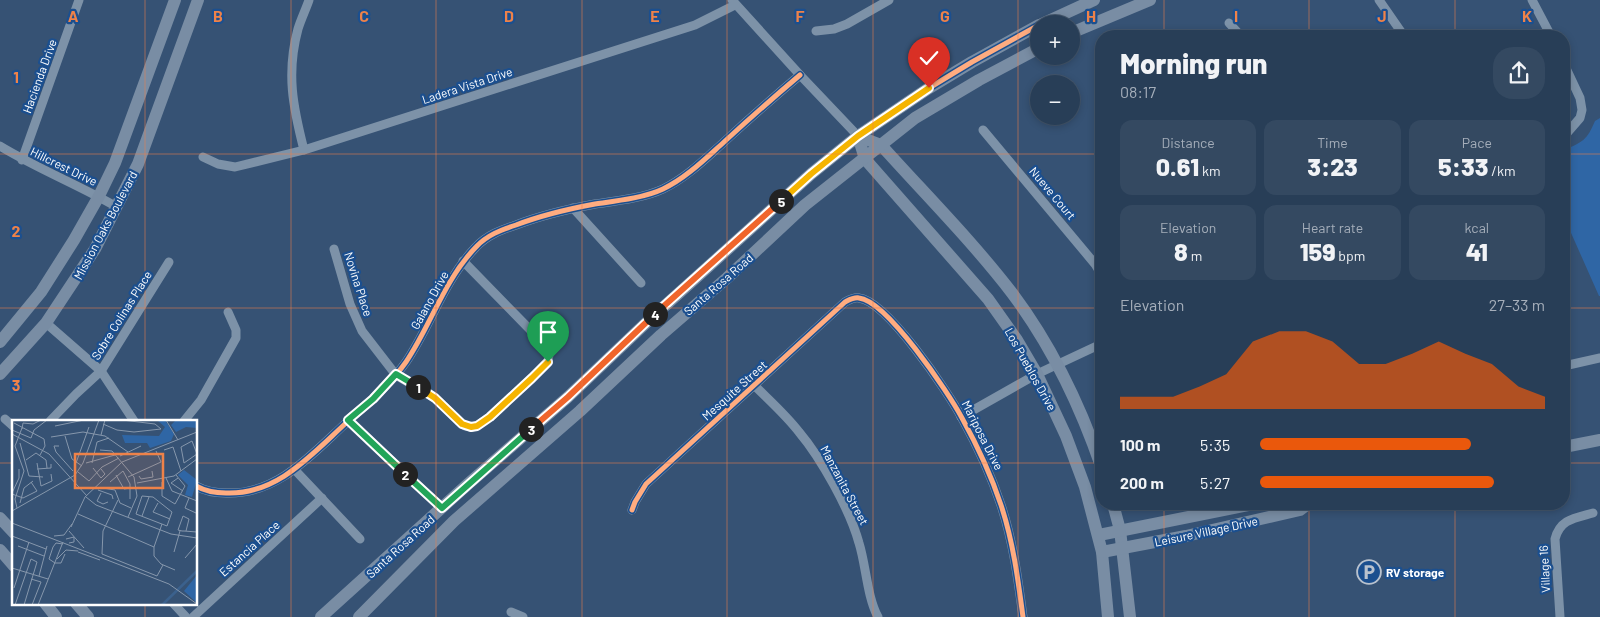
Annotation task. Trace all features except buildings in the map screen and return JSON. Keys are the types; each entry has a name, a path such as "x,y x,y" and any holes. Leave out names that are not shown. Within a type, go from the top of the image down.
{"main road":[{"name":"Mission Oaks Boulevard","path":"0,342 41,292 99,196 115,163 175,0"},
{"name":"Mission Oaks Boulevard","path":"0,374 46,323 95,249 138,164 198,0"},
{"name":"Santa Rosa Road","path":"1060,15 1094,0"},
{"path":"1080,29 1150,0"},
{"name":"Santa Rosa Road","path":"320,617 568,397 648,321 811,174 858,136 929,88 964,66 1030,30"},
{"name":"Santa Rosa Road","path":"359,617 454,521 580,411 661,335 727,278 806,205 915,118 1030,53"},
{"name":"Los Pueblos Drive","path":"858,136 881,144 980,253 1022,308 1056,364 1081,412 1095,450"},
{"name":"Los Pueblos Drive","path":"858,136 864,159 988,298 1017,340 1037,374 1066,436 1085,487 1099,535 1108,617"},
{"path":"1570,447 1600,440"},
{"path":"1115,510 1123,548 1130,617"},
{"name":"Leisure Village Drive","path":"1099,535 1223,510"},
{"name":"Leisure Village Drive","path":"1102,552 1186,536 1300,510"},
{"path":"0,518 12,531"},
{"path":"1183,518 1186,536"},
{"path":"0,550 12,564"},
{"path":"46,604 56,617"},
{"path":"77,604 88,617"}],"street":[{"name":"Hacienda Drive","path":"22,160 79,0"},
{"path":"304,150 294,110 291,84 292,60 298,28 309,0"},
{"path":"816,31 834,30 889,0"},
{"path":"1379,0 1400,30"},
{"path":"1532,0 1548,30"},
{"name":"Ladera Vista Drive","path":"203,157 218,164 236,166 304,150 694,25 734,2"},
{"name":"Los Pueblos Drive","path":"734,2 858,136"},
{"path":"1229,23 1235,30"},
{"name":"Galano Drive","path":"198,487 222,493 252,491 271,484 294,469 373,399 396,374 412,353 438,303 463,261 476,246 491,235 535,218 573,208 655,192 678,180 693,169 800,75"},
{"path":"1570,77 1580,98 1582,110 1580,118 1570,129"},
{"name":"Nueve Court","path":"983,130 1095,265"},
{"name":"Hillcrest Drive","path":"0,146 22,160 99,196 117,207"},
{"path":"573,208 641,283"},
{"name":"Novina Place","path":"334,248 350,304 358,323 362,331 396,374"},
{"path":"396,374 435,398 462,424 471,427 477,426 490,417 548,362 549,354 547,347 463,261"},
{"name":"Sobre Colinas Place","path":"51,420 101,371 169,262"},
{"name":"Mesquite Street","path":"632,510 646,484 844,302 860,298"},
{"name":"Mariposa Drive","path":"860,298 871,303 900,329 961,417 986,466 1011,537 1023,617"},
{"path":"185,420 201,400 236,338 236,330 228,312"},
{"path":"46,323 101,371 133,420"},
{"path":"961,417 1056,364 1095,347"},
{"path":"1570,365 1600,358"},
{"name":"Manzanita Street","path":"754,385 798,430 818,459 840,498 860,543 878,617"},
{"path":"5,420 12,426"},
{"path":"348,420 442,508"},
{"path":"294,469 360,539"},
{"name":"Estancia Place","path":"193,617 322,498"},
{"name":"Village 16","path":"1560,617 1555,539 1557,532 1566,521 1593,512"},
{"path":"174,604 186,617"},
{"path":"512,612 522,617"}],"shaded area":[{"path":"1600,118 1600,296 1570,231 1570,148 1584,140 1595,121"}],"cycle path":[{"path":"858,136 929,88 1030,30"},
{"path":"198,487 218,493 244,492 277,480 306,460 378,394 399,371 415,348 455,274 476,247 485,239 494,233 545,215 639,197 663,189 695,168 800,75"},
{"path":"632,510 646,484 845,302 853,298 859,298 871,303 885,314 916,349 955,406 973,439 993,483 1009,532 1023,617"}],"place":[{"name":"RV storage","path":"1369,572"}],"route":[{"path":"548,362 490,417 477,426 465,426 435,398 396,374 373,399 348,420 442,508 568,397 648,321 811,174 858,136 929,88"}]}
